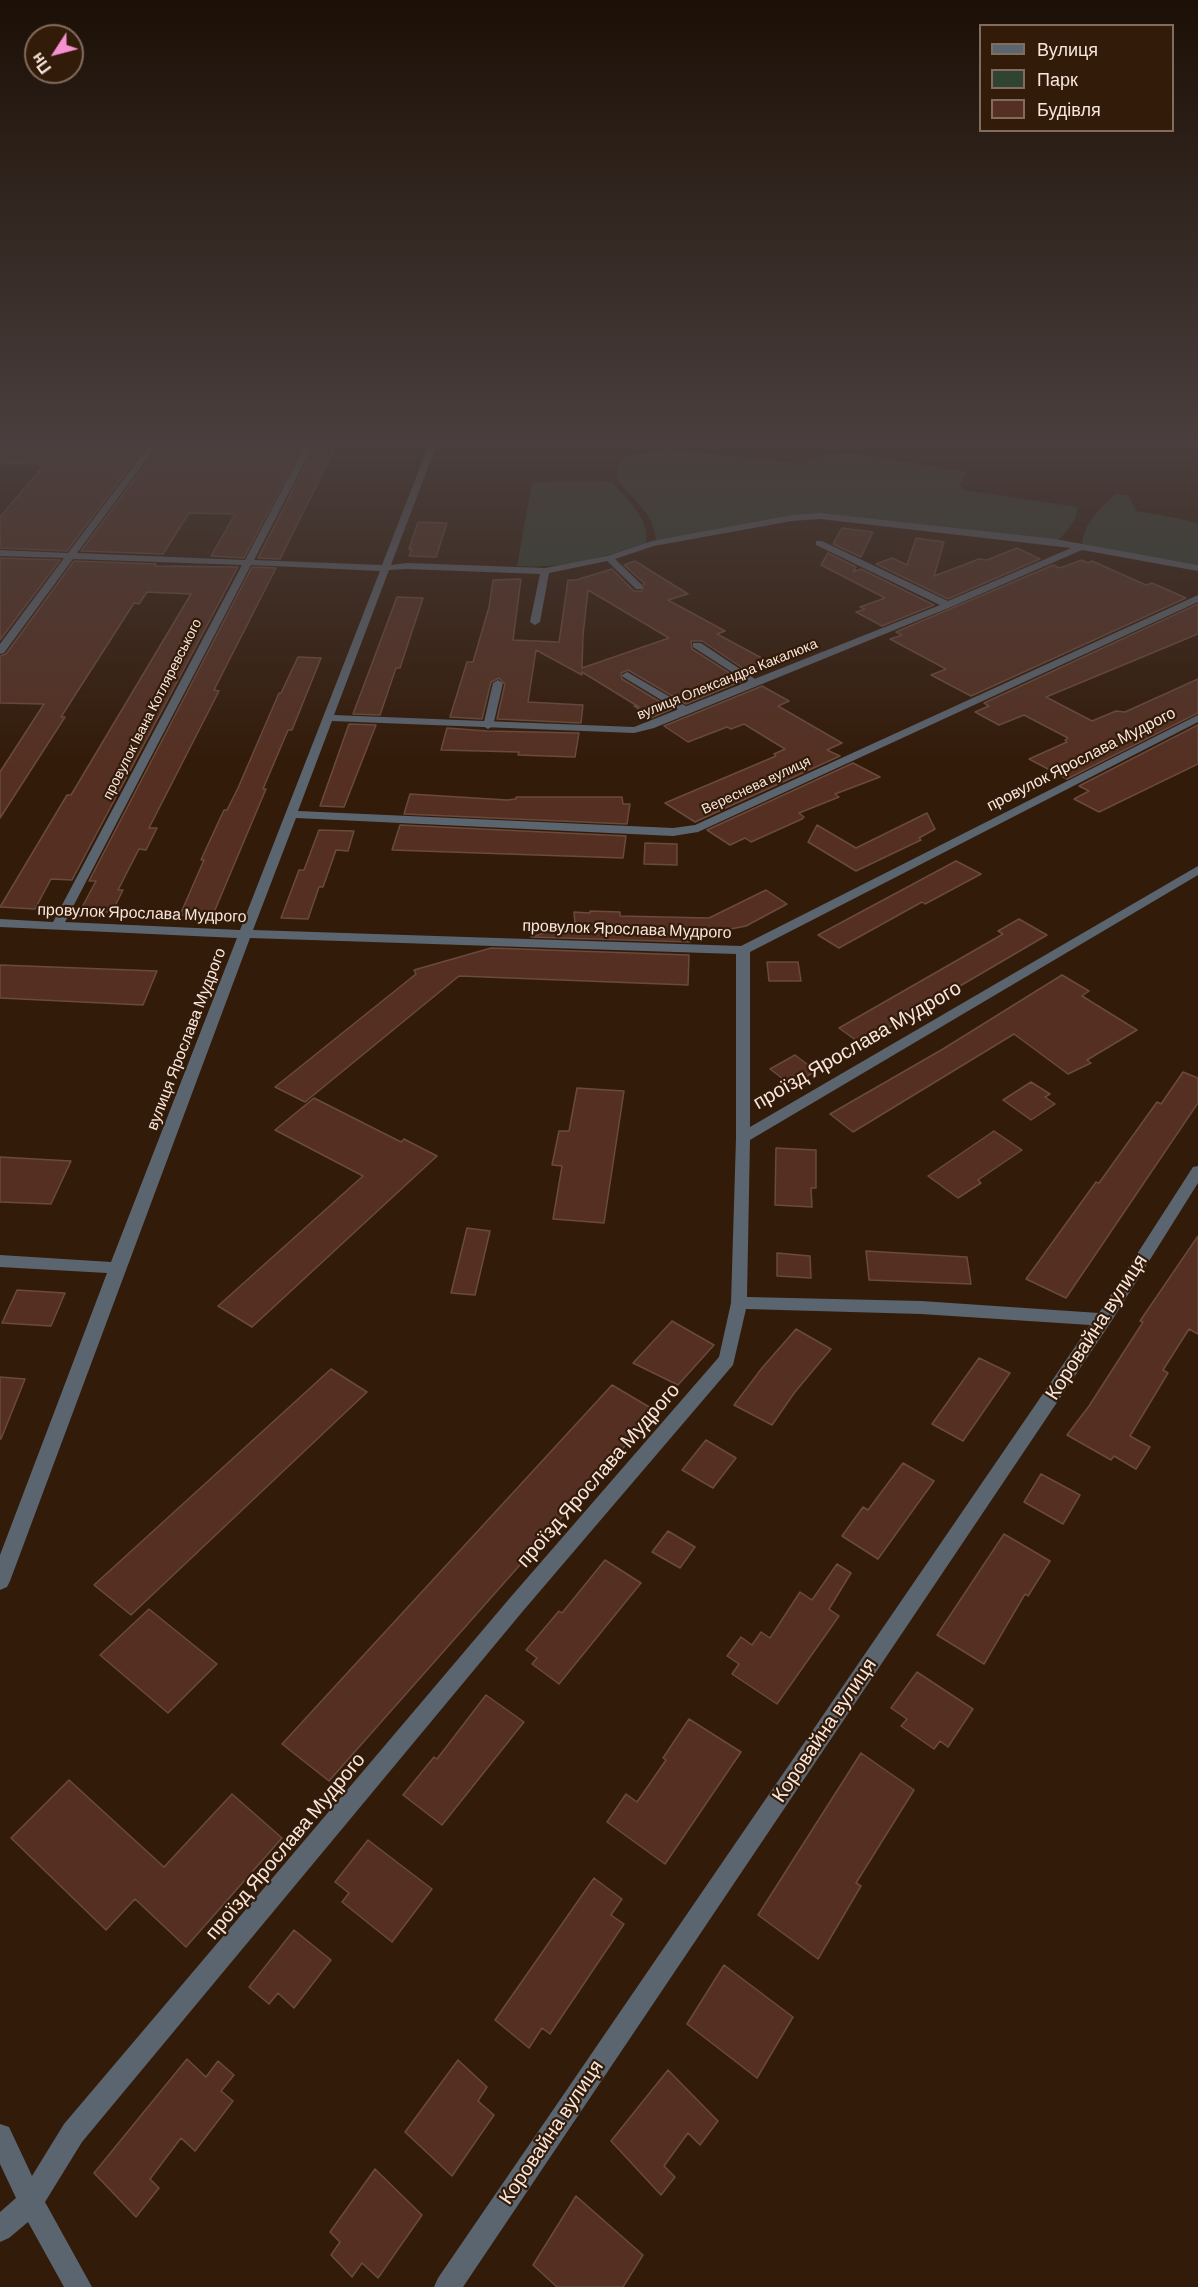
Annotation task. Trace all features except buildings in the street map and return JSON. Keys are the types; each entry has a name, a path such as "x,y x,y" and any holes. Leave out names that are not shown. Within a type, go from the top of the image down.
{"street":[{"path":"0,651 75,551"},
{"name":"провулок Івана Котляревського","path":"57,926 252,551"},
{"name":"вулиця Ярослава Мудрого","path":"0,1581 244,934 393,551"},
{"path":"0,553 386,568 545,570 609,558 631,551"},
{"path":"835,551 948,605"},
{"name":"вулиця Олександра Какалюка","path":"327,718 620,731 650,726 948,605 1072,551"},
{"path":"1101,551 1198,568"},
{"path":"609,558 639,587"},
{"path":"535,622 545,570"},
{"name":"Вереснева вулиця","path":"290,814 673,832 698,828 1198,598"},
{"path":"697,645 756,683"},
{"path":"627,675 687,711"},
{"path":"488,726 498,683"},
{"name":"провулок Ярослава Мудрого","path":"0,923 244,934 743,950 1198,718"},
{"name":"проїзд Ярослава Мудрого","path":"0,2229 31,2202 73,2133 509,1614 727,1360 739,1303 743,1138 1198,870"},
{"path":"743,950 743,1138"},
{"name":"Коровайна вулиця","path":"447,2287 1103,1320 1198,1171"},
{"path":"0,1261 117,1268"},
{"path":"739,1303 803,1303 984,1310 1103,1320"},
{"path":"0,2136 31,2202 79,2287"}],"green space":[{"path":"520,551 621,551 567,564 517,566"},
{"path":"1115,551 1198,551 1198,565"}]}
